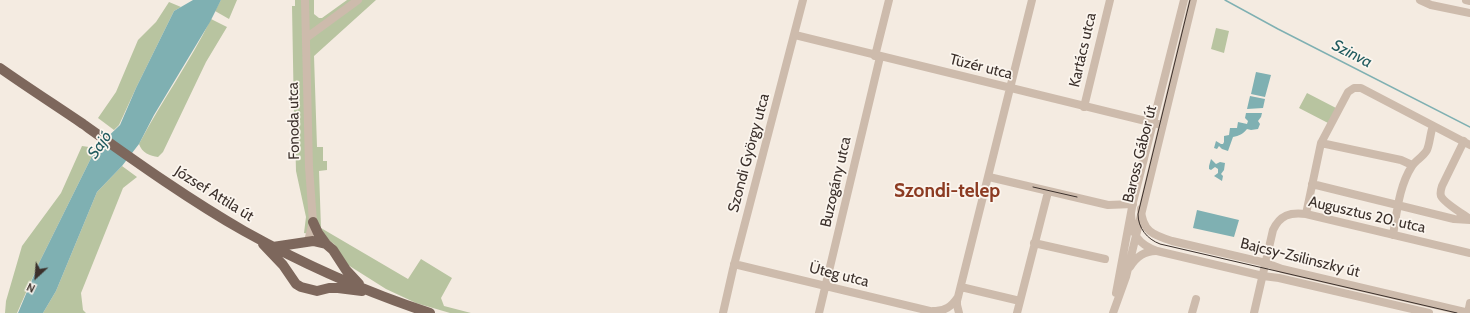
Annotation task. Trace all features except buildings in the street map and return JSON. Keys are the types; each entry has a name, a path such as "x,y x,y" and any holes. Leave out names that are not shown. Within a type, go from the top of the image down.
{"main road":[{"name":"József Attila út","path":"0,68 144,167 206,208 258,239 336,276 430,313"},
{"path":"313,222 318,233 326,244 333,250 346,270 364,288"},
{"path":"258,239 283,265 296,284 306,290 317,291 329,288 342,288 374,292"},
{"path":"274,247 320,241 326,244"},
{"path":"290,275 288,263 290,255 298,246 306,242"},
{"path":"329,288 336,276 339,260"},
{"path":"404,304 410,313"}],"street":[{"name":"Fonoda utca","path":"305,0 310,183 313,222 306,242"},
{"path":"306,38 358,0"},
{"name":"Szondi György utca","path":"723,313 734,264 803,0"},
{"name":"Buzogány utca","path":"819,313 878,56 888,0"},
{"path":"959,313 957,305 960,290 1032,0"},
{"name":"Kartács utca","path":"1084,107 1110,0"},
{"name":"Baross Gábor út","path":"1113,313 1136,240 1184,0"},
{"name":"Baross Gábor út","path":"1113,313 1133,204 1158,124 1193,0"},
{"path":"1420,0 1431,5 1470,13"},
{"path":"1466,0 1470,1"},
{"name":"Tüzér utca","path":"795,35 1010,89 1158,124"},
{"path":"1306,214 1321,143 1348,92 1354,88 1361,88 1467,143 1442,186 1440,193 1441,197 1470,219"},
{"path":"1393,235 1402,186 1412,165 1427,149 1433,126"},
{"path":"1321,143 1401,160 1412,165"},
{"path":"989,177 1108,205 1133,204"},
{"path":"1312,184 1454,219 1470,219"},
{"path":"1017,313 1048,192"},
{"name":"Bajcsy-Zsilinszky út","path":"1141,209 1143,221 1148,229 1157,236 1172,242 1266,263 1282,269 1468,313"},
{"path":"1131,214 1132,227 1136,240"},
{"name":"Augusztus 20. utca","path":"1254,313 1273,230 1282,217 1290,214 1306,214 1470,253"},
{"path":"1122,258 1136,240 1151,239 1172,242"},
{"name":"Bajcsy-Zsilinszky út","path":"1136,240 1158,251 1429,313"},
{"path":"1034,243 1105,259"},
{"path":"1126,275 1131,264 1138,257 1147,252 1158,251"},
{"name":"Üteg utca","path":"734,264 934,312"},
{"path":"960,290 1020,301"},
{"path":"934,312 950,307 957,299 960,290"},
{"path":"1192,313 1196,299"},
{"path":"1468,313 1470,303"}],"green space":[{"path":"221,0 237,0 229,19 215,11"},
{"path":"295,0 314,0 314,14 319,18 322,18 347,0 376,0 314,56 317,147 323,147 323,161 327,161 327,170 319,171 321,228 408,279 421,259 452,278 441,298 444,306 471,313 450,313 416,303 386,289 348,265 334,244 325,237 304,233 306,217 296,171 295,133 291,133 291,117 294,117 292,6 295,6"},
{"path":"169,2 181,7 174,11 119,125 114,130 98,118 116,92 138,40 156,22"},
{"path":"211,19 227,27 206,62 163,152 158,157 149,155 142,150 139,144 194,51"},
{"path":"1216,28 1229,31 1224,53 1211,49"},
{"path":"1307,93 1336,108 1328,123 1299,108"},
{"path":"82,146 96,148 39,263 17,313 5,313 6,301 22,246 61,193"},
{"path":"122,166 137,177 123,188 81,293 83,310 86,313 43,313 56,291 97,192"}],"water":[{"name":"Sajó","path":"193,0 221,0 210,22 154,115 139,144 122,166 97,192 56,291 43,313 18,313 39,263 96,148 120,125 136,88 174,11"},
{"path":"1256,72 1271,75 1265,97 1251,94"},
{"path":"1250,96 1265,99 1263,108 1247,109"},
{"path":"1246,113 1262,113 1258,121 1260,124 1258,129 1247,129 1241,134 1233,137 1228,151 1219,146 1217,149 1214,148 1216,141 1223,144 1224,136 1229,135 1230,128 1237,128 1238,122 1247,124 1248,121 1245,118"},
{"path":"1211,159 1216,164 1220,162 1225,163 1224,170 1221,174 1223,176 1222,181 1214,176 1218,173 1218,169 1215,167 1211,170 1209,169"},
{"path":"1197,210 1239,220 1234,237 1193,228"}],"waterway":[{"name":"Szinva","path":"1225,0 1278,29 1470,127"}],"tram line":[{"path":"1190,0 1138,214 1140,224 1147,236 1160,244 1457,313"},
{"path":"1033,187 1077,197"}],"district":[{"name":"Szondi-telep","path":"947,191"}]}
